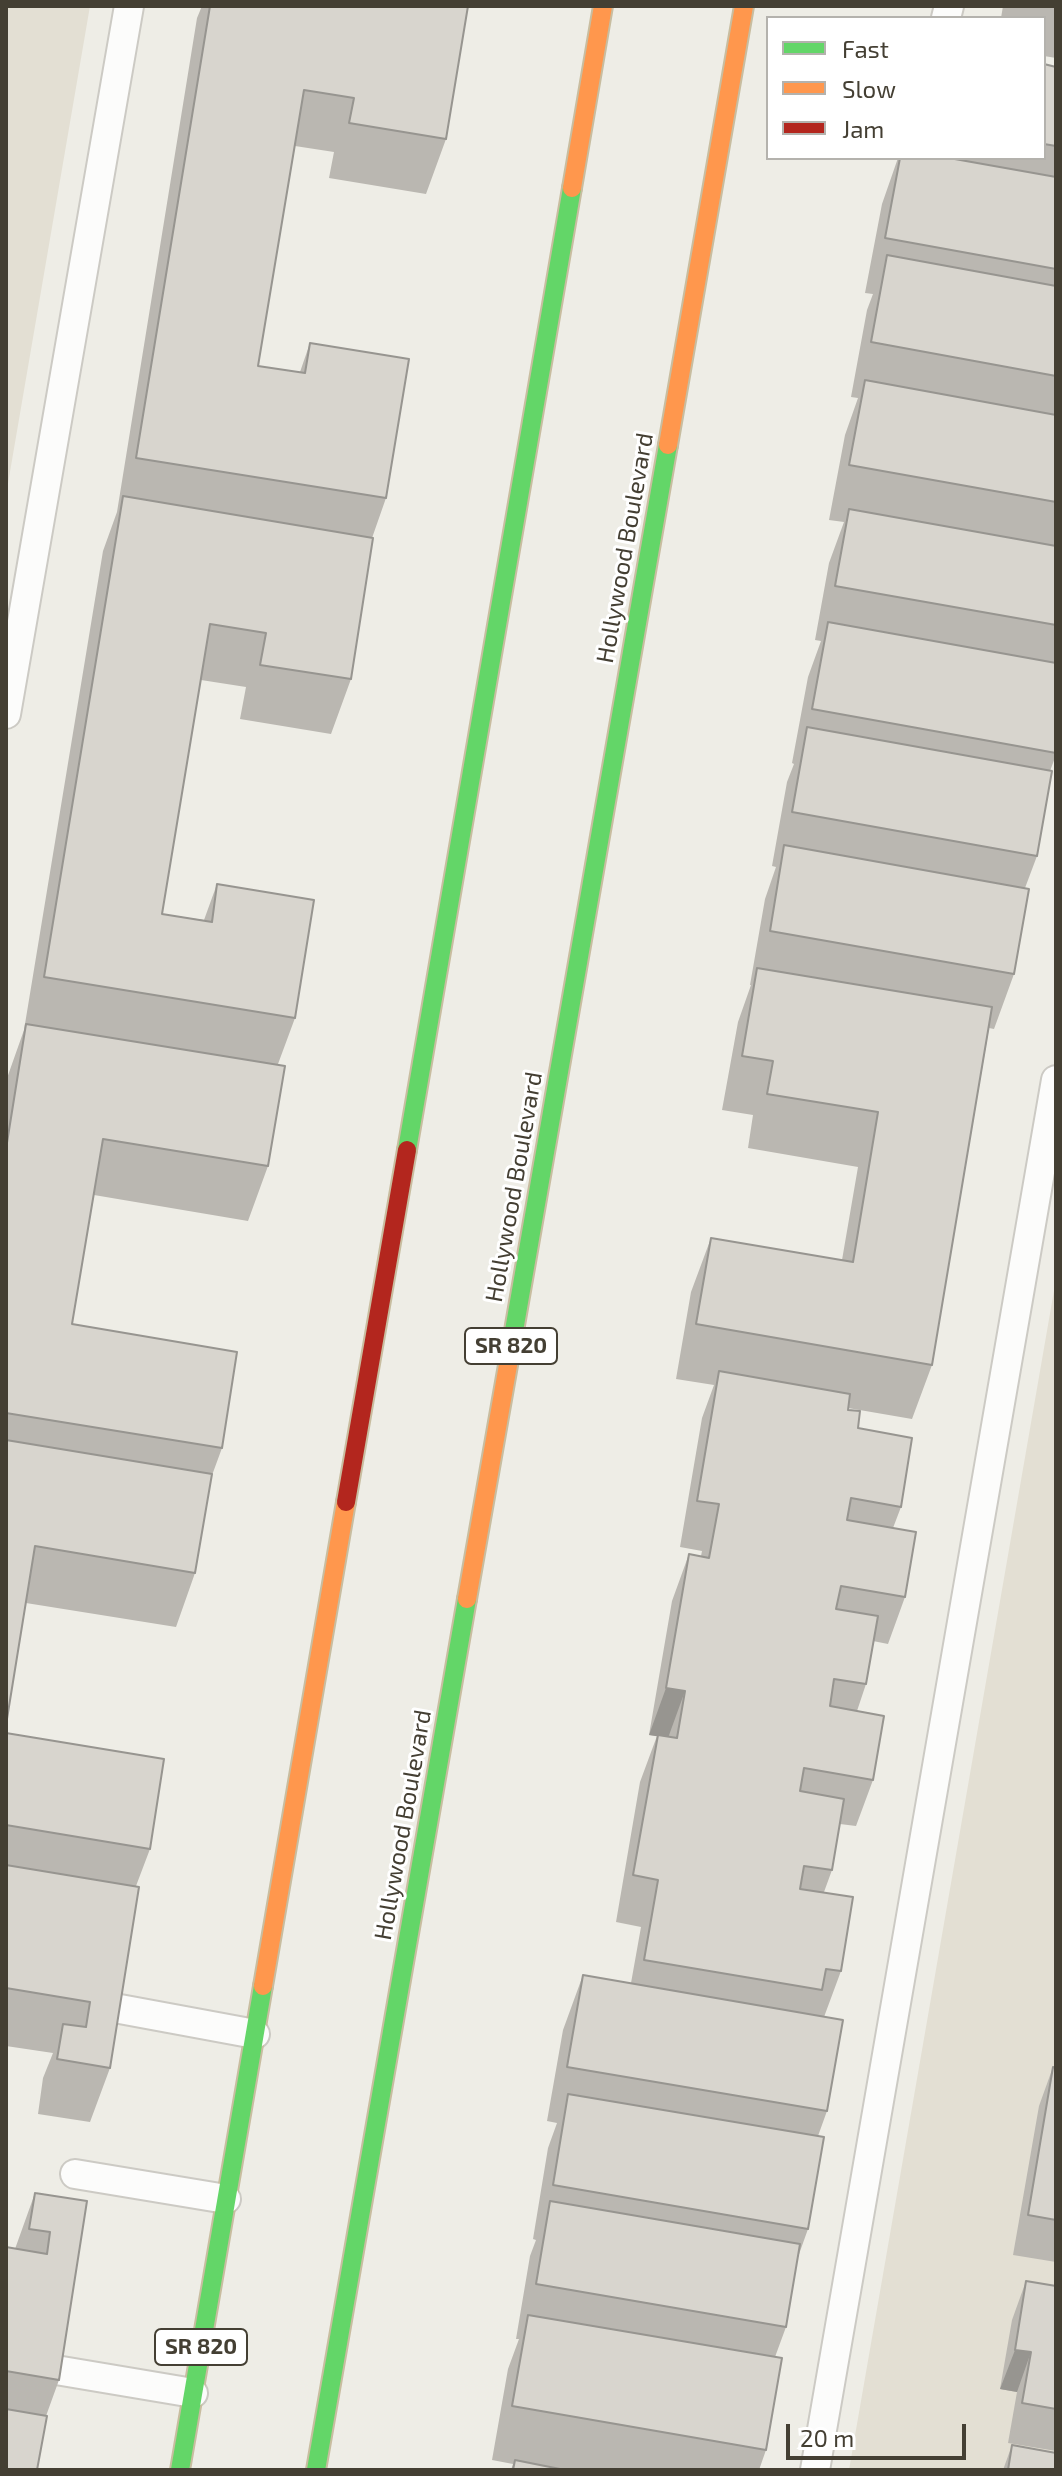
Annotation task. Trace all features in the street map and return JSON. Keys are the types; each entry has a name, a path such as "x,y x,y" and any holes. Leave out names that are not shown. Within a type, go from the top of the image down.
{"highway":[{"name":"SR 820","path":"180,2470 603,6"},
{"name":"Hollywood Boulevard","path":"316,2470 744,6"}],"lane":[{"path":"6,714 129,6"},
{"path":"815,2470 1056,1080"},
{"path":"109,2007 255,2034"},
{"path":"75,2174 226,2199"},
{"path":"50,2369 193,2393"}],"shaded area":[{"path":"6,6 90,6 6,495"},
{"path":"1056,1279 1056,2470 849,2470"}],"building":[{"path":"210,6 468,6 446,139 349,123 354,98 304,90 258,366 305,373 310,343 409,359 386,498 136,458"},
{"path":"1046,64 1056,67 1056,146 1046,144"},
{"path":"900,160 960,160 1056,177 1056,269 885,238"},
{"path":"887,255 1056,286 1056,376 871,342"},
{"path":"865,380 1056,415 1056,502 849,465"},
{"path":"123,496 373,538 351,679 260,665 266,633 210,624 162,914 212,922 217,884 314,900 295,1018 44,977"},
{"path":"849,509 1056,546 1056,625 835,586"},
{"path":"828,622 1056,663 1056,753 812,709"},
{"path":"807,727 1052,771 1037,856 792,812"},
{"path":"784,845 1029,889 1014,974 770,931"},
{"path":"757,968 992,1007 932,1365 696,1324 711,1238 853,1262 878,1112 767,1094 773,1061 742,1056"},
{"path":"26,1024 285,1066 268,1166 103,1139 72,1324 237,1352 222,1448 6,1413 6,1149"},
{"path":"719,1371 850,1394 848,1410 860,1411 858,1428 912,1438 901,1507 851,1498 847,1520 916,1532 905,1597 841,1586 836,1609 878,1616 866,1684 834,1679 830,1706 884,1716 873,1780 804,1768 800,1791 844,1799 832,1870 804,1866 800,1889 853,1897 841,1971 826,1969 822,1990 644,1960 658,1880 633,1875 658,1735 677,1738 685,1691 666,1688 689,1554 709,1558 719,1504 697,1501"},
{"path":"6,1440 212,1474 195,1573 35,1546 6,1725"},
{"path":"6,1733 164,1759 150,1849 6,1825"},
{"path":"6,1865 139,1887 110,2068 57,2059 63,2024 86,2027 90,2002 6,1988"},
{"path":"583,1975 843,2020 827,2111 567,2067"},
{"path":"1053,2067 1056,2068 1056,2220 1028,2215"},
{"path":"568,2094 824,2137 808,2229 553,2185"},
{"path":"35,2193 87,2201 59,2380 6,2371 6,2247 47,2254 50,2232 29,2229"},
{"path":"550,2201 800,2244 786,2327 536,2284"},
{"path":"1026,2281 1056,2286 1056,2409 1022,2403 1031,2352 1015,2350"},
{"path":"528,2315 782,2358 766,2450 512,2406"},
{"path":"6,2409 47,2416 37,2470 6,2470"},
{"path":"1012,2445 1056,2453 1056,2470 1008,2470"},
{"path":"515,2460 565,2470 513,2470"}],"traffic: fast":[{"path":"407,1150 572,188"},
{"path":"511,1348 668,445"},
{"path":"316,2470 467,1599"},
{"path":"180,2470 263,1986"}],"traffic: slow":[{"path":"572,188 603,6"},
{"path":"668,445 744,6"},
{"path":"467,1599 511,1348"},
{"path":"263,1986 346,1502"}],"traffic: jam":[{"path":"346,1502 407,1150"}]}
